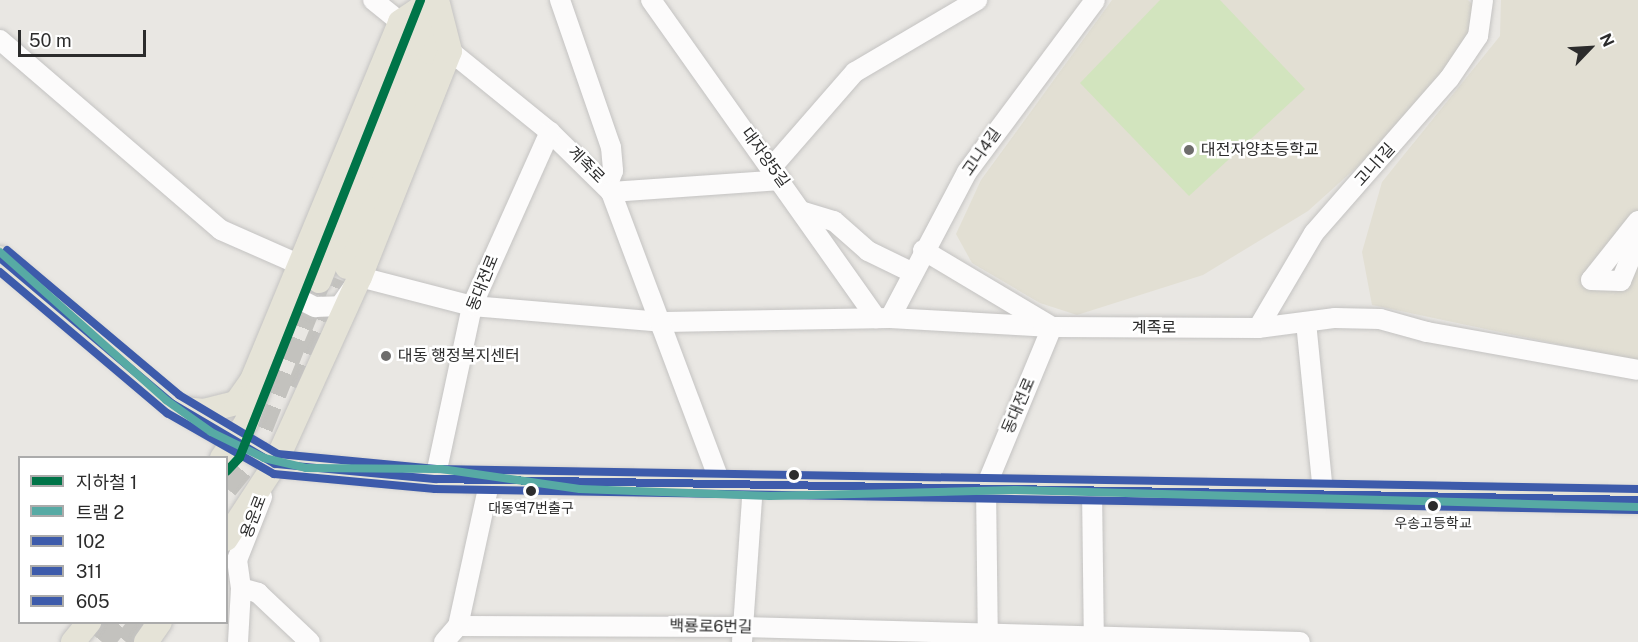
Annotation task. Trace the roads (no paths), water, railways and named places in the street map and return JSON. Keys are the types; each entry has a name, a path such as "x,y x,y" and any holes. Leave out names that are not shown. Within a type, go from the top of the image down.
{"main road":[{"path":"181,409 204,411 236,403 252,380 280,320 298,264 400,22 436,0"},
{"path":"340,280 450,51 436,0"},
{"path":"228,537 275,464 340,280 412,44 436,0"},
{"path":"0,258 228,449 275,464 435,479 986,486 1638,500"},
{"path":"228,449 246,423 281,329 280,320"},
{"path":"73,642 87,624"},
{"path":"146,642 159,624"}],"street":[{"path":"373,0 400,22"},
{"path":"560,0 611,147 613,171 609,190 776,174 855,72 977,0"},
{"name":"대자양5길","path":"651,0 883,318"},
{"name":"고니4길","path":"883,318 967,172 1095,0"},
{"name":"고니1길","path":"1258,328 1314,233 1449,79 1478,36 1482,0"},
{"path":"0,40 221,230 298,264 300,299 315,307 340,306 340,280"},
{"name":"계족로","path":"450,51 550,132 609,190 664,322 721,484"},
{"name":"동대전로","path":"435,479 472,306 550,132"},
{"path":"804,212 834,221 868,251 911,272"},
{"path":"1638,221 1592,280 1621,281 1638,240"},
{"path":"923,250 1052,327"},
{"name":"계족로","path":"340,280 472,306 664,322 883,318 1052,327 1258,328 1306,321 1380,319 1427,332 1638,370"},
{"path":"1306,321 1323,493"},
{"name":"동대전로","path":"986,486 1052,327"},
{"name":"용운로","path":"238,642 241,588 237,560 275,464"},
{"path":"444,642 458,626 490,479"},
{"path":"742,634 753,484"},
{"path":"986,486 988,638"},
{"path":"1092,488 1094,640"},
{"path":"241,588 258,593 309,642"},
{"name":"백룡로6번길","path":"458,626 590,633 1300,642"}],"tunnel":[{"path":"228,486 248,461 319,281"},
{"path":"298,389 342,281"},
{"path":"102,642 116,624"},
{"path":"126,642 140,624"}],"metro line":[{"name":"1","path":"228,469 239,457 420,0"}],"tram line":[{"name":"2","path":"0,252 166,400 211,432 264,458 306,468 441,469 580,489 770,496 1015,490 1638,507"}],"place":[{"name":"대전자양초등학교","path":"1189,150"},
{"name":"대동 행정복지센터","path":"386,356"},
{"name":"대동역7번출구","path":"531,491"},
{"name":"우송고등학교","path":"1433,506"}]}
